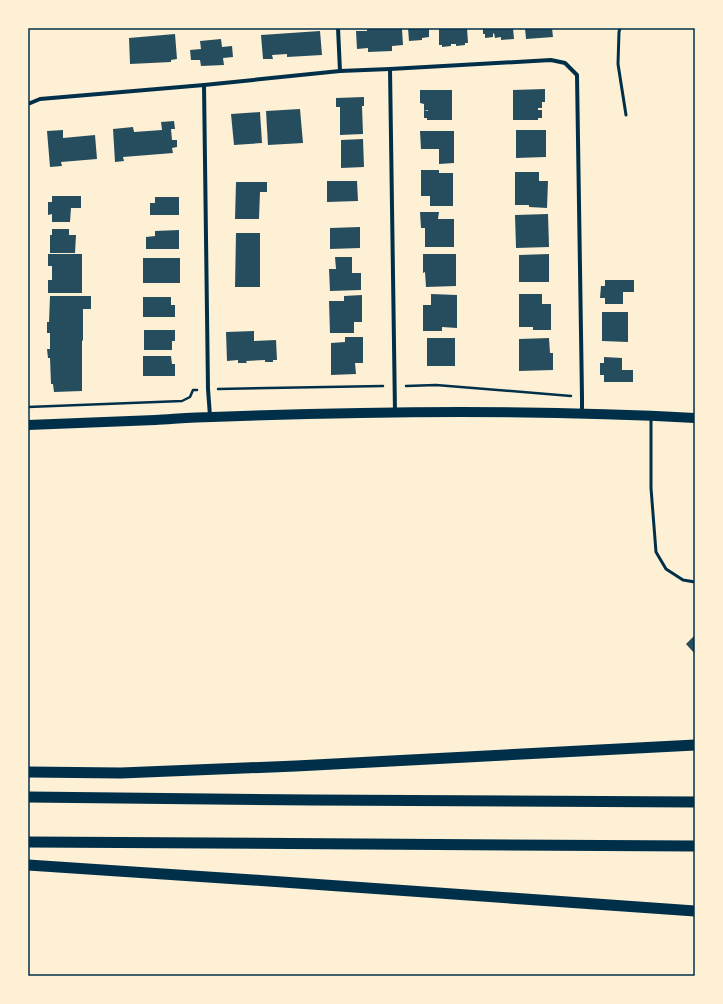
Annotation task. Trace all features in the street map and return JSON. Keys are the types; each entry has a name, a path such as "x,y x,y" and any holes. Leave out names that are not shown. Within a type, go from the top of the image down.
{"highway":[{"path":"28,772 122,773 296,766 695,745"},
{"path":"28,797 695,802"},
{"path":"28,842 695,846"},
{"path":"28,865 695,911"}],"main road":[{"path":"28,425 210,417 395,412 548,412 695,418"}],"street":[{"path":"338,28 340,71"},
{"path":"28,104 40,99 204,85 340,71 551,60 565,63 577,75 582,413"},
{"path":"390,69 395,412"},
{"path":"204,85 208,389 210,417"}],"lane":[{"path":"620,28 618,64 626,115"},
{"path":"651,416 651,488 656,552 666,569 683,580 695,582"}],"path":[{"path":"28,407 182,401 190,397 193,390 208,389 436,385 582,397"}],"building":[{"path":"367,28 402,29 403,45 392,46 392,51 368,52 368,48 357,49 356,31 367,31"},
{"path":"408,28 429,28 429,37 422,38 422,40 409,41"},
{"path":"439,28 467,28 468,43 465,43 465,45 456,46 456,44 451,44 451,46 442,47 442,45 439,45"},
{"path":"483,28 513,28 514,39 501,40 501,37 495,38 494,33 493,37 485,38"},
{"path":"525,28 552,28 553,37 526,39"},
{"path":"320,31 322,55 287,57 287,54 272,55 273,59 263,59 261,35"},
{"path":"175,34 177,59 171,60 171,62 130,64 129,38"},
{"path":"221,39 222,47 232,46 233,57 223,58 224,65 201,66 200,60 191,60 190,50 201,49 200,41"},
{"path":"545,89 545,102 542,102 542,108 538,108 538,110 542,110 542,118 538,118 538,120 513,120 513,90"},
{"path":"420,90 452,90 452,120 427,120 427,118 424,118 424,110 424,104 420,103"},
{"path":"364,97 364,106 362,106 363,134 340,135 340,107 336,107 336,98"},
{"path":"300,109 303,143 268,145 266,111"},
{"path":"260,112 262,143 234,145 231,114"},
{"path":"174,121 175,129 171,129 172,140 177,140 177,147 172,148 173,153 123,157 124,161 115,162 113,129 133,127 134,132 162,130 161,122"},
{"path":"63,130 63,138 95,135 97,159 61,162 62,166 50,167 47,131"},
{"path":"516,130 546,130 546,157 516,158"},
{"path":"420,131 454,131 454,163 439,164 439,149 421,149"},
{"path":"363,139 364,167 341,168 341,140"},
{"path":"421,170 439,170 439,173 453,173 453,206 430,206 430,196 421,196"},
{"path":"515,172 539,172 539,181 548,181 547,208 529,207 529,205 515,205"},
{"path":"327,181 357,181 358,201 327,202"},
{"path":"236,182 267,182 267,192 260,192 259,219 235,219"},
{"path":"52,196 81,196 81,208 71,208 70,222 52,222 52,214 48,215 48,202 52,202"},
{"path":"155,197 179,197 179,215 150,215 150,203 155,203"},
{"path":"420,212 439,212 438,219 454,219 454,247 425,247 425,228 421,228"},
{"path":"548,214 549,247 516,248 515,215"},
{"path":"360,227 360,248 330,249 330,228"},
{"path":"52,229 69,229 69,235 76,235 75,253 50,253 50,235 52,235"},
{"path":"179,230 179,249 146,249 146,237 155,236 155,231"},
{"path":"236,233 260,233 260,287 235,287"},
{"path":"48,254 82,254 82,293 48,293 48,280 52,280 52,266 48,266"},
{"path":"423,254 456,254 456,286 426,287 425,272 423,273"},
{"path":"549,254 549,282 519,282 519,255"},
{"path":"335,257 352,257 352,273 361,273 361,290 330,291 329,269 336,269"},
{"path":"143,258 180,258 180,283 143,283"},
{"path":"605,280 634,280 634,292 623,292 623,304 605,304 605,298 600,298 601,286 605,286"},
{"path":"431,294 457,295 457,328 442,327 442,331 423,331 423,305 431,305"},
{"path":"519,294 542,294 542,304 551,304 551,330 533,330 533,327 519,327"},
{"path":"362,295 362,322 354,322 354,333 330,333 329,301 344,301 344,296"},
{"path":"50,296 91,296 91,309 83,309 82,391 54,392 53,384 51,384 50,358 48,358 47,349 50,349 50,333 47,333 47,322 49,322"},
{"path":"143,297 171,297 171,305 175,305 175,317 143,317"},
{"path":"602,312 628,312 628,342 602,341"},
{"path":"144,330 175,330 175,341 172,341 172,350 144,350"},
{"path":"254,331 254,341 276,340 277,360 273,360 273,362 265,362 265,360 246,361 247,363 238,363 238,360 227,361 226,332"},
{"path":"345,337 363,337 363,363 355,363 356,374 331,375 331,343 345,342"},
{"path":"427,338 455,338 455,366 427,366"},
{"path":"549,338 550,353 553,353 553,370 519,371 519,339"},
{"path":"143,356 171,356 172,364 175,364 175,376 143,376"},
{"path":"604,357 622,358 622,370 633,370 633,382 604,382 604,375 600,375 600,363 604,363"},
{"path":"695,635 695,654 686,644"}]}
